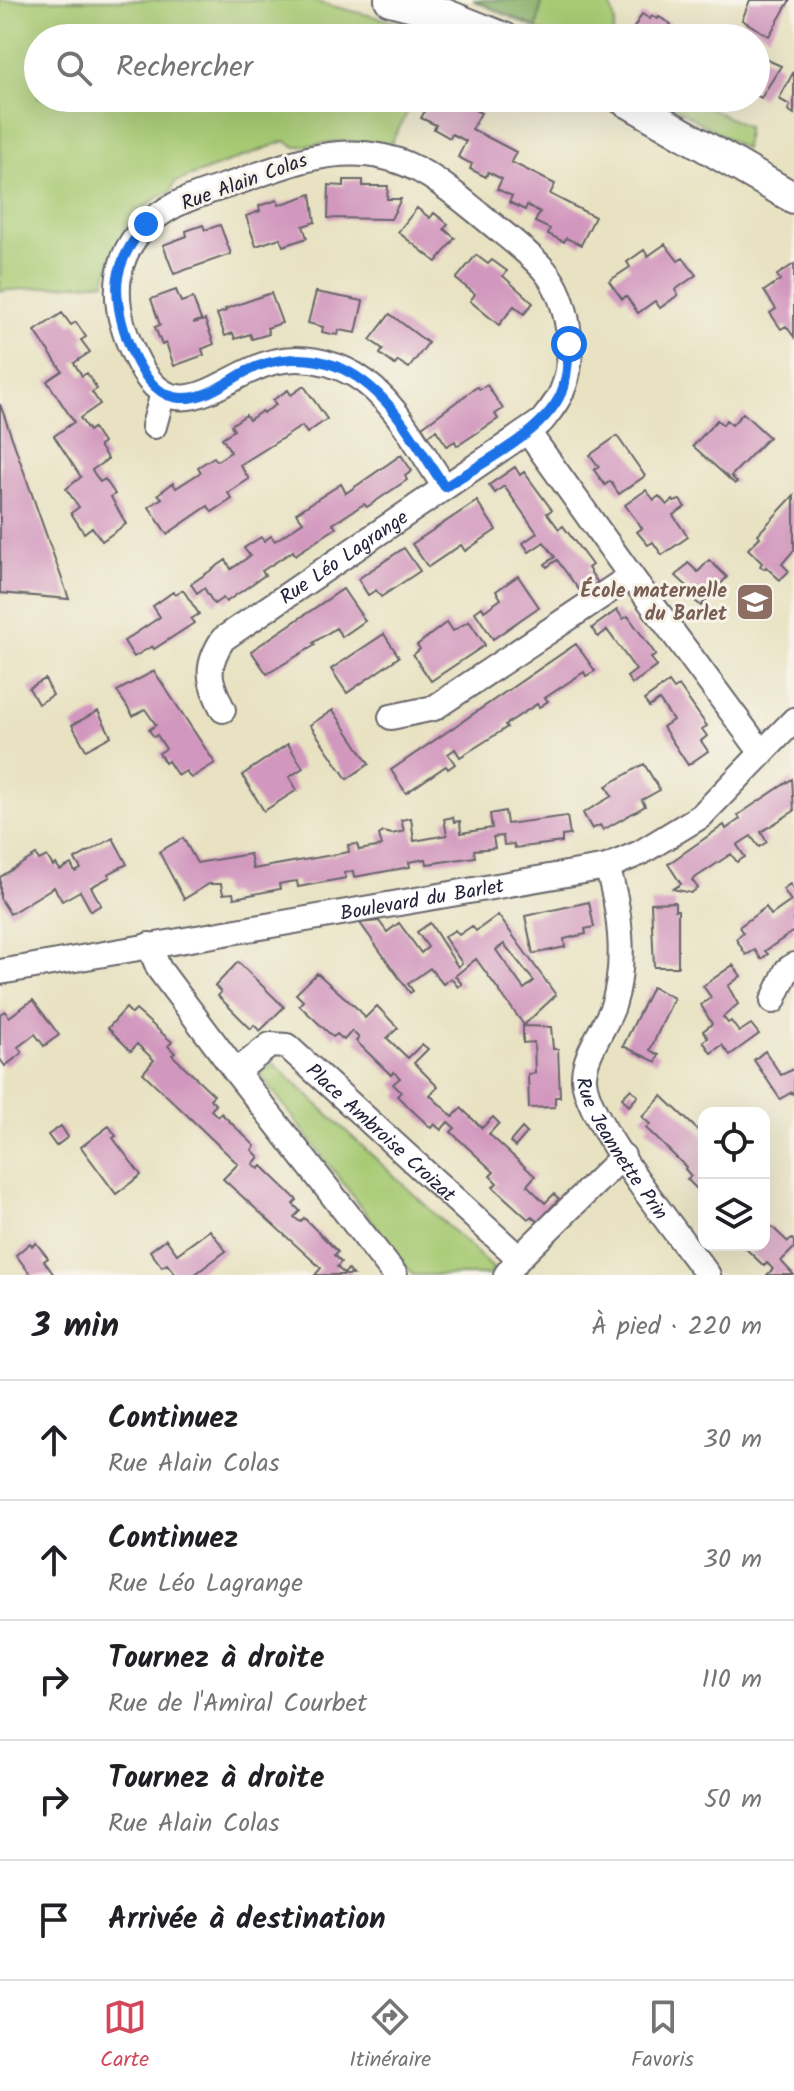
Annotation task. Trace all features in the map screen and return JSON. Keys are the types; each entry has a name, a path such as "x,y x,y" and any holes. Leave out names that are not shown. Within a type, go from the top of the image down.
{"street":[{"path":"390,0 469,24"},
{"path":"645,112 794,198"},
{"name":"Rue Alain Colas","path":"163,393 150,382 139,366 118,313 117,279 122,260 146,224 178,203 317,155 362,153 384,157 429,175 534,259 555,286 567,324 568,364 563,389 554,406 528,432"},
{"path":"154,426 163,393 174,397 206,394 249,370 272,362 314,360 335,366 373,388 389,404 445,487"},
{"path":"528,432 762,753"},
{"name":"Rue Léo Lagrange","path":"223,710 211,685 209,668 223,639 528,432"},
{"path":"391,717 434,708 631,576"},
{"name":"Boulevard du Barlet","path":"0,972 607,867 640,853 701,816 793,724"},
{"name":"Rue Jeannette Prin","path":"607,867 614,894 621,958 613,1005 593,1044 584,1079 597,1117 708,1275"},
{"path":"149,945 159,969 395,1275"},
{"path":"773,1001 787,970 794,965"},
{"name":"Place Ambroise Croizat","path":"236,1072 270,1045 287,1046 512,1267 623,1156"}],"green space":[{"path":"0,0 308,0 404,24 24,24 24,112 408,112 390,145 341,141 296,147 285,141 175,182 171,191 145,207 126,228 113,253 105,282 0,291"},
{"path":"473,0 609,0 615,22 615,24 525,24"},
{"path":"473,0 542,0 538,24 528,24"},
{"path":"683,112 718,112 747,127 745,149"},
{"path":"273,1063 494,1269 489,1275 413,1275 260,1074"}],"building":[{"path":"750,0 790,0 770,34 770,24 749,24 742,20"},
{"path":"642,14 650,19 652,16 659,17 671,24 636,24"},
{"path":"770,61 781,66 770,84"},
{"path":"794,71 794,114 788,110 790,105 779,99"},
{"path":"424,112 481,113 472,129 516,152 511,162 555,184 550,194 595,217 581,245 566,238 564,242 548,234 550,229 535,222 540,212 527,205 525,210 509,202 512,196 497,189 502,179 488,172 486,177 470,169 472,164 458,157 466,141 452,134 450,138 434,129 436,125 421,118"},
{"path":"344,180 363,180 363,186 388,186 387,199 401,199 391,219 328,218 329,185 344,186"},
{"path":"311,194 315,222 303,226 307,238 283,246 280,238 256,246 246,216 260,211 259,206 277,200 279,205"},
{"path":"417,208 430,218 434,213 448,224 444,229 455,238 436,262 398,232"},
{"path":"203,225 205,230 220,225 231,254 174,274 163,245 187,236 186,231"},
{"path":"665,244 678,261 683,258 696,275 675,290 678,295 660,308 655,301 638,313 626,296 622,299 609,281 630,267 627,262 644,250 648,256"},
{"path":"476,255 488,264 492,260 507,271 503,276 533,303 524,314 514,306 499,325 470,301 475,294 456,279"},
{"path":"794,264 794,337 786,326 781,329 770,313 776,309 764,291 780,280 777,275"},
{"path":"176,290 181,302 193,298 201,320 193,323 205,320 214,344 202,349 204,355 174,366 166,343 162,345 155,327 160,325 151,299"},
{"path":"316,292 363,301 356,333 339,330 338,335 331,334 322,332 323,327 308,323"},
{"path":"271,293 282,323 267,328 269,334 252,339 250,334 235,339 233,333 225,336 217,314"},
{"path":"62,313 71,325 76,322 86,337 81,340 90,352 74,363 82,376 87,373 97,389 92,392 100,404 80,418 89,431 93,428 103,443 99,446 108,459 92,470 100,482 105,479 115,494 111,497 126,524 102,541 92,527 84,533 71,513 79,507 66,489 81,477 54,436 74,422 47,381 62,371 35,331"},
{"path":"390,314 428,343 409,368 398,361 395,365 380,354 383,349 370,340"},
{"path":"487,385 503,409 495,414 498,419 457,446 455,441 447,446 436,430 428,436 422,427 477,387 480,389"},
{"path":"304,386 327,419 307,433 302,426 240,465 249,479 228,493 232,499 212,512 208,506 167,534 149,507 162,498 158,494 173,483 176,488 201,472 198,467 214,457 217,461 231,452 222,438 234,430 231,425 246,415 249,420 263,413 276,405 273,400 288,390 291,395"},
{"path":"0,404 69,599 0,593"},
{"path":"743,413 769,437 731,476 737,482 735,484 693,446 717,420 723,425 726,420 732,425"},
{"path":"617,436 645,476 619,494 610,481 605,485 594,470 599,467 590,455"},
{"path":"401,455 412,471 405,476 407,480 367,507 364,504 333,524 336,528 295,555 293,551 262,571 265,575 226,602 223,598 214,604 204,588 197,593 191,584 226,560 231,569 250,556 244,548 261,537 264,541 271,536 275,541 303,522 296,513 341,484 346,493"},
{"path":"515,467 520,475 524,472 552,510 547,513 559,529 563,526 592,565 588,568 598,583 582,594 557,560 547,567 545,564 555,557 544,542 529,552 523,543 537,533 504,486 495,493 489,485"},
{"path":"646,490 654,500 659,496 667,505 673,500 680,500 685,507 673,515 688,537 662,555 653,542 648,545 637,532 642,528 625,505"},
{"path":"794,495 794,550 782,564 789,571 780,580 766,567 760,566 762,563 748,549"},
{"path":"477,501 496,530 465,551 461,545 428,567 412,544"},
{"path":"404,548 420,571 381,597 376,590 368,595 358,579"},
{"path":"709,560 727,577 701,606 694,600 698,596 676,576 688,563 698,572"},
{"path":"518,576 539,607 493,639 475,612 482,607 484,611 501,599 496,591"},
{"path":"343,589 365,621 342,637 336,628 313,643 315,645 267,674 251,651"},
{"path":"183,590 199,614 191,619 194,623 154,649 152,646 134,657 124,641 160,617 153,606 173,592 175,595"},
{"path":"617,610 623,619 628,616 656,655 651,658 657,666 632,684 627,677 636,670 607,630 598,637 592,628"},
{"path":"469,621 485,645 431,681 413,655 420,649 417,645 447,622 453,631"},
{"path":"384,634 399,657 347,693 331,669"},
{"path":"576,644 595,671 586,676 584,672 545,698 548,701 539,707 537,704 460,757 455,749 448,754 455,764 448,769 446,766 406,793 391,770"},
{"path":"154,671 215,763 191,778 186,771 178,776 168,761 165,763 159,753 166,749 157,735 154,737 149,730 156,725 145,709 133,716 117,691"},
{"path":"45,679 53,695 38,704 29,688"},
{"path":"669,682 674,689 679,686 707,726 702,729 707,736 701,741 708,751 688,765 663,727 673,720 659,700 649,707 644,700"},
{"path":"333,710 369,764 347,779 310,725"},
{"path":"98,711 111,736 86,750 72,725"},
{"path":"288,744 303,768 289,777 297,790 264,811 242,775"},
{"path":"644,764 660,790 642,800 645,806 603,830 600,825 592,829 583,813 612,796 606,786"},
{"path":"792,779 794,811 761,832 767,842 759,847 751,836 737,845 745,857 737,862 731,854 692,880 698,888 691,893 673,889 681,884 668,864 724,825 726,829 740,819 738,815"},
{"path":"505,811 507,824 567,816 570,835 562,836 562,842 515,848 514,844 504,845 503,836 493,837 495,848 474,850 475,857 427,864 426,859 409,862 410,867 354,877 353,871 344,873 346,878 298,887 297,881 289,882 279,884 280,889 234,898 233,893 223,894 221,884 209,884 184,899 159,852 183,838 197,863 250,854 253,869 349,852 348,845 357,844 359,850 382,846 379,835 383,832 392,834 404,831 401,820 411,818 414,841 447,835 444,819 453,817 454,822 460,821 461,833 492,828 490,814"},
{"path":"113,838 127,864 91,887 101,905 91,911 80,891 62,901 54,887 10,914 0,898 0,877 36,855 39,860 47,856 53,866 56,864 60,870 71,864 75,872 81,869 75,859"},
{"path":"790,884 794,891 794,931 765,951 768,954 761,959 755,950 746,955 736,939 743,933 739,927 766,907 771,915 791,901 783,889"},
{"path":"589,902 594,927 585,929 586,934 564,939 565,947 533,954 525,916"},
{"path":"675,902 675,910 678,910 678,967 654,967 651,903"},
{"path":"498,915 556,995 524,1025 476,959 455,976 462,984 458,987 451,978 443,984 430,968 408,984 413,991 410,993 360,923 379,921 387,932 399,923 421,953 428,947 417,932 430,923 458,967 462,963 444,937 455,930 459,935 472,926 476,931","holes":["504,944 534,981 524,989 496,950"]},
{"path":"238,962 284,1007 260,1031 254,1025 251,1029 218,996 221,992 215,986"},
{"path":"733,965 741,976 728,986 738,1004 723,1017 728,1023 731,1021 739,1032 751,1024 759,1034 730,1055 722,1045 711,1053 703,1041 708,1038 703,1031 712,1024 701,1005 711,997 703,986"},
{"path":"317,973 365,1018 377,1006 398,1028 387,1038 408,1058 422,1044 428,1049 414,1063 438,1087 430,1095 453,1117 461,1108 482,1128 493,1117 499,1123 489,1134 535,1176 527,1185 545,1203 554,1194 559,1199 538,1222 532,1216 528,1219 493,1187 497,1183 490,1176 494,1172 451,1132 455,1128 448,1122 441,1130 434,1124 431,1128 397,1096 401,1092 393,1084 400,1078 394,1072 391,1075 356,1041 359,1038 352,1031 344,1040 337,1034 333,1037 299,1005 303,1001 296,994"},
{"path":"652,987 674,998 650,1050 659,1055 656,1062 623,1046"},
{"path":"33,1000 59,1035 44,1046 35,1034 18,1047 22,1053 5,1066 0,1059 0,1014 5,1011 9,1017"},
{"path":"126,1008 132,1014 136,1010 172,1042 168,1046 175,1053 172,1055 214,1095 210,1099 216,1105 211,1110 218,1117 221,1113 255,1146 252,1150 259,1157 253,1164 259,1169 262,1166 297,1200 293,1204 300,1211 294,1217 300,1222 304,1218 338,1252 334,1255 341,1262 337,1267 344,1274 348,1269 353,1275 315,1275 321,1268 223,1179 238,1164 143,1073 154,1060 137,1044 131,1051 108,1028"},
{"path":"523,1026 551,1027 553,1049 558,1049 560,1097 555,1097 555,1107 529,1108 528,1074 535,1073 534,1042 523,1043"},
{"path":"765,1051 781,1075 794,1069 794,1095 792,1092 780,1099 754,1060"},
{"path":"631,1089 638,1096 629,1106 622,1098"},
{"path":"662,1096 698,1130 698,1190 687,1179 691,1176 686,1167 646,1128 650,1124 642,1117"},
{"path":"61,1126 68,1137 56,1146 48,1135"},
{"path":"109,1126 116,1136 113,1138 141,1175 116,1194 81,1147"},
{"path":"522,1128 527,1133 515,1147 510,1142"},
{"path":"770,1225 788,1242 794,1241 794,1248 781,1261 794,1275 767,1275 773,1269 767,1263 764,1266 748,1251 770,1251"},
{"path":"210,1230 226,1251 194,1275 176,1275 167,1264 162,1267 150,1251 166,1239 177,1254"},
{"path":"30,1243 32,1246 36,1243 48,1258 44,1261 54,1275 31,1275 16,1255"}],"place":[{"name":"École maternelle du Barlet","path":"755,602"}],"route":[{"path":"146,224 122,260 116,297 125,335 150,382 163,393 189,397 206,394 249,370 272,362 314,360 335,366 373,388 389,404 445,487 542,421 563,389 569,344"}]}
